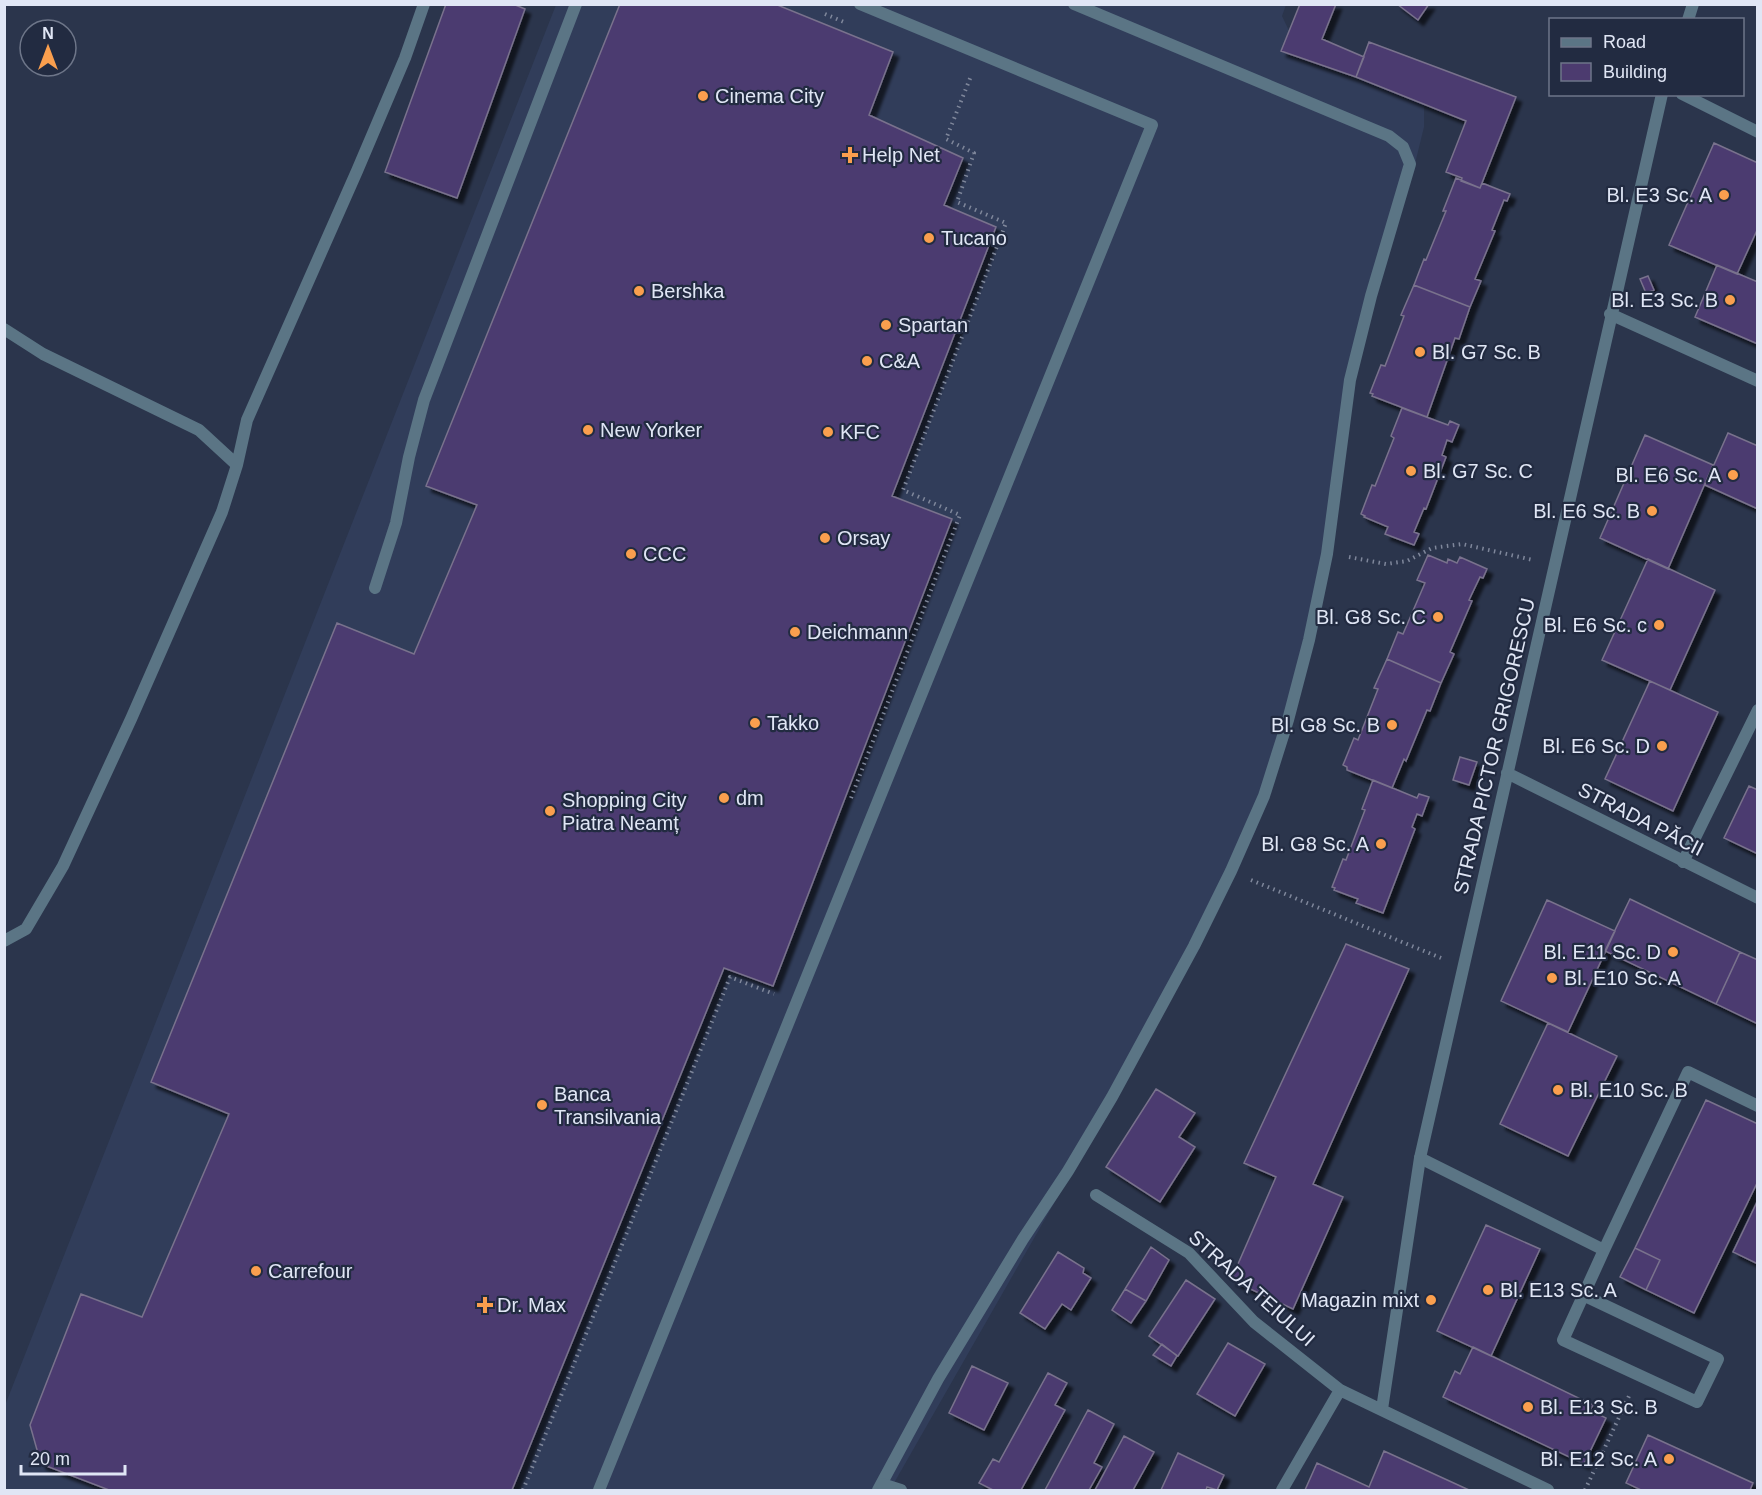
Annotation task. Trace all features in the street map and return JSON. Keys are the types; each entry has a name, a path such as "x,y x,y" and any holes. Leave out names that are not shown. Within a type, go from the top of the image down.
{"street":[{"path":"4,941 26,929 63,866 131,719 222,512 237,465 247,420 405,58 424,4"},
{"path":"375,588 396,523 409,457 424,400 576,4"},
{"path":"599,1491 1152,125 860,4"},
{"path":"890,17 895,4"},
{"path":"900,1491 880,1487 944,1369 1112,1097 1194,946 1231,871 1264,796 1288,720 1309,640 1327,554 1350,380 1371,296 1410,164 1403,147 1389,136 1074,4"},
{"name":"STRADA PICTOR GRIGORESCU","path":"1382,1409 1420,1158 1610,314 1662,96"},
{"path":"1686,96 1758,132"},
{"path":"1610,314 1758,381"},
{"path":"4,329 43,354 199,430 237,465"},
{"path":"1683,862 1758,710"},
{"name":"STRADA PĂCII","path":"1508,773 1758,898"},
{"path":"1583,1295 1718,1359 1697,1402 1563,1340 1583,1295 1688,1072 1758,1106"},
{"path":"1420,1158 1604,1250"},
{"name":"STRADA TEIULUI","path":"1096,1195 1189,1253 1254,1322 1340,1390 1548,1491"},
{"path":"1282,1491 1340,1390"}],"path":[{"path":"825,14 845,23"},
{"path":"848,805 960,515 903,490 1006,223 957,202 974,153 946,139 971,74"},
{"path":"1327,554 1386,564 1407,561 1432,548 1462,544 1554,565"},
{"path":"1231,871 1464,968"},
{"path":"523,1491 730,976 775,994"},
{"path":"1585,1491 1639,1375"}],"shaded area":[{"path":"556,5 1286,5 1282,16 1293,39 1424,102 1424,127 1411,180 1382,270 1352,394 1343,460 1280,759 1255,832 1221,902 1136,1060 890,1490 5,1490 4,1408"}],"building":[{"path":"446,4 513,4 525,9 457,198 385,172"},
{"name":"Shopping City Piatra Neamț","path":"620,4 775,4 893,52 869,115 963,158 944,205 996,227 892,496 952,519 773,986 724,968 512,1490 109,1490 41,1464 30,1425 81,1294 142,1317 229,1114 151,1082 337,623 414,654 477,505 426,486"},
{"path":"1300,4 1336,4 1322,39 1364,57 1356,77 1281,51"},
{"path":"1397,4 1429,4 1418,20"},
{"path":"1369,42 1516,97 1480,188 1446,172 1466,121 1356,77"},
{"name":"Bl. E3 Sc. A","path":"1714,143 1758,163 1758,228 1737,274 1669,245"},
{"path":"1456,178 1480,188 1482,183 1510,194 1507,201 1504,200 1492,230 1495,231 1475,279 1481,281 1470,307 1414,285 1446,211 1443,211"},
{"name":"Bl. E3 Sc. B","path":"1717,265 1758,282 1758,344 1695,317"},
{"path":"1648,276 1654,290 1646,293 1640,279"},
{"name":"Bl. G7 Sc. B","path":"1414,285 1470,307 1459,339 1455,338 1427,417 1372,396 1373,394 1370,393 1381,365 1385,366 1404,316 1401,315"},
{"name":"Bl. G7 Sc. C","path":"1402,408 1448,425 1450,421 1459,425 1452,442 1447,440 1442,455 1446,457 1426,509 1424,508 1414,532 1419,534 1414,545 1385,534 1388,527 1361,514 1394,438 1391,436"},
{"name":"Bl. E6 Sc. A","path":"1728,433 1758,446 1758,509 1705,485"},
{"name":"Bl. E6 Sc. B","path":"1645,435 1713,465 1668,569 1600,538"},
{"name":"Bl. G8 Sc. C","path":"1428,555 1447,563 1448,559 1457,563 1460,557 1487,569 1483,578 1480,577 1469,600 1472,601 1450,652 1454,654 1441,683 1387,659 1398,632 1403,634 1425,583 1417,580"},
{"name":"Bl. E6 Sc. c","path":"1648,559 1715,590 1670,690 1602,660"},
{"name":"Bl. G8 Sc. B","path":"1387,659 1441,683 1430,711 1427,710 1392,788 1347,770 1347,767 1343,765 1354,738 1358,740 1378,689 1374,688"},
{"name":"Bl. E6 Sc. D","path":"1650,681 1718,712 1673,811 1605,779"},
{"path":"1460,757 1477,762 1469,785 1453,780"},
{"name":"Bl. G8 Sc. A","path":"1373,780 1417,798 1419,794 1429,797 1422,816 1417,814 1412,827 1415,829 1383,913 1356,903 1358,899 1334,890 1335,888 1332,887 1343,859 1346,860 1365,810 1362,809"},
{"path":"1749,786 1758,790 1758,854 1724,838"},
{"name":"Bl. E11 Sc. D","path":"1630,899 1740,952 1716,1004 1605,951"},
{"name":"Bl. E10 Sc. A","path":"1547,900 1615,931 1568,1032 1501,1001"},
{"path":"1346,944 1409,969 1313,1184 1343,1197 1293,1309 1231,1280 1276,1177 1244,1163"},
{"path":"1740,952 1758,960 1758,1024 1716,1004"},
{"name":"Bl. E10 Sc. B","path":"1548,1023 1617,1056 1568,1156 1500,1124"},
{"path":"1156,1089 1195,1113 1179,1137 1195,1147 1160,1202 1106,1167"},
{"path":"1706,1100 1758,1124 1758,1181 1694,1313 1646,1290 1660,1260 1635,1248"},
{"path":"1758,1202 1758,1264 1733,1252"},
{"name":"Bl. E13 Sc. A","path":"1486,1225 1540,1249 1491,1356 1437,1331"},
{"path":"1151,1247 1169,1260 1146,1301 1125,1289"},
{"path":"1635,1248 1660,1260 1646,1290 1620,1277"},
{"path":"1058,1252 1084,1268 1083,1273 1091,1278 1071,1310 1062,1304 1045,1329 1020,1313"},
{"path":"1186,1280 1215,1299 1178,1356 1149,1336"},
{"path":"1125,1289 1146,1301 1131,1323 1112,1310"},
{"path":"1228,1343 1265,1364 1235,1416 1197,1394"},
{"path":"1162,1344 1177,1356 1171,1366 1153,1355"},
{"name":"Bl. E13 Sc. B","path":"1473,1347 1593,1405 1590,1410 1606,1418 1584,1464 1443,1397 1455,1371 1460,1374"},
{"path":"972,1366 1008,1383 984,1430 949,1413"},
{"path":"1048,1373 1067,1383 1055,1405 1065,1410 1021,1490 993,1490 979,1483 993,1459 999,1462"},
{"path":"1088,1410 1114,1424 1094,1463 1102,1467 1089,1490 1045,1490"},
{"name":"Bl. E12 Sc. A","path":"1648,1435 1753,1483 1750,1490 1641,1490 1626,1483"},
{"path":"1124,1436 1154,1452 1133,1490 1095,1490"},
{"path":"1384,1451 1469,1490 1305,1490 1317,1463 1369,1487"},
{"path":"1178,1453 1224,1475 1217,1490 1207,1487 1206,1490 1161,1490"}],"place":[{"name":"Cinema City","path":"703,96"},
{"name":"Help Net","path":"850,155"},
{"name":"Bl. E3 Sc. A","path":"1724,195"},
{"name":"Tucano","path":"929,238"},
{"name":"Bershka","path":"639,291"},
{"name":"Bl. E3 Sc. B","path":"1730,300"},
{"name":"Spartan","path":"886,325"},
{"name":"Bl. G7 Sc. B","path":"1420,352"},
{"name":"C&A","path":"867,361"},
{"name":"New Yorker","path":"588,430"},
{"name":"KFC","path":"828,432"},
{"name":"Bl. G7 Sc. C","path":"1411,471"},
{"name":"Bl. E6 Sc. A","path":"1733,475"},
{"name":"Bl. E6 Sc. B","path":"1652,511"},
{"name":"Orsay","path":"825,538"},
{"name":"CCC","path":"631,554"},
{"name":"Bl. G8 Sc. C","path":"1438,617"},
{"name":"Bl. E6 Sc. c","path":"1659,625"},
{"name":"Deichmann","path":"795,632"},
{"name":"Takko","path":"755,723"},
{"name":"Bl. G8 Sc. B","path":"1392,725"},
{"name":"Bl. E6 Sc. D","path":"1662,746"},
{"name":"dm","path":"724,798"},
{"name":"Shopping City Piatra Neamț","path":"550,811"},
{"name":"Bl. G8 Sc. A","path":"1381,844"},
{"name":"Bl. E11 Sc. D","path":"1673,952"},
{"name":"Bl. E10 Sc. A","path":"1552,978"},
{"name":"Bl. E10 Sc. B","path":"1558,1090"},
{"name":"Banca Transilvania","path":"542,1105"},
{"name":"Carrefour","path":"256,1271"},
{"name":"Bl. E13 Sc. A","path":"1488,1290"},
{"name":"Magazin mixt","path":"1431,1300"},
{"name":"Dr. Max","path":"485,1305"},
{"name":"Bl. E13 Sc. B","path":"1528,1407"},
{"name":"Bl. E12 Sc. A","path":"1669,1459"}]}
